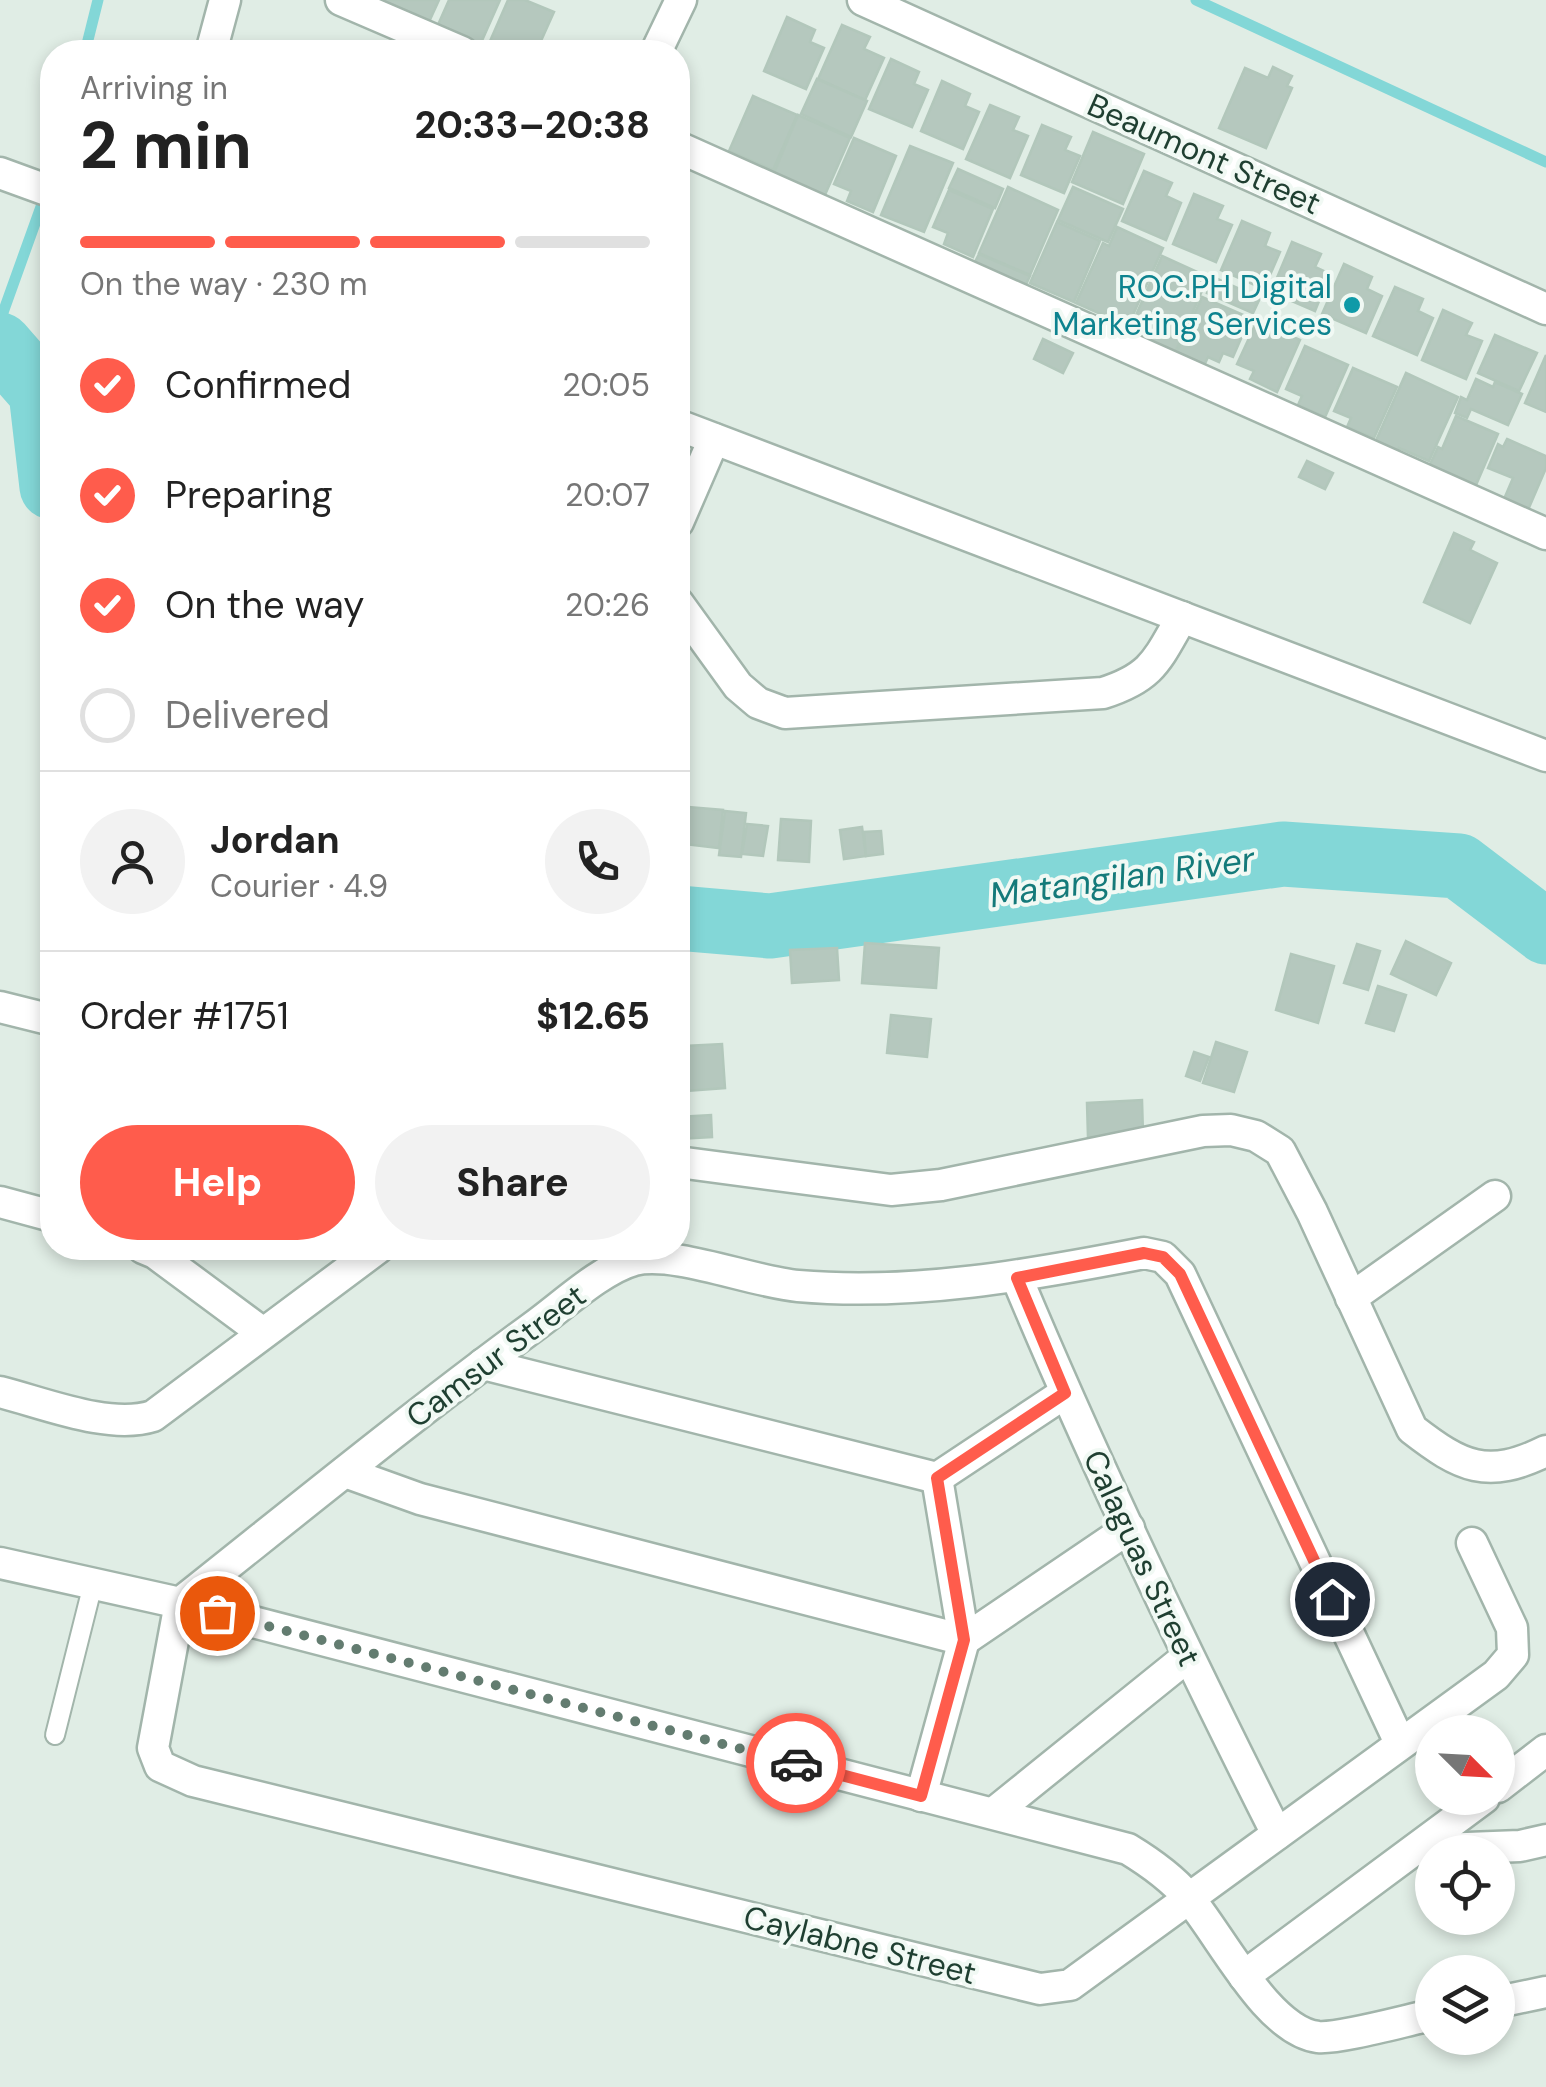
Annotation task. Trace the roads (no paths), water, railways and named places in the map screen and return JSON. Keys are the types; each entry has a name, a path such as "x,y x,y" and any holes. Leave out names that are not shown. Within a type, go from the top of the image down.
{"street":[{"path":"214,40 225,0"},
{"path":"341,0 434,40"},
{"path":"662,40 681,0"},
{"name":"Beaumont Street","path":"863,0 1546,309"},
{"path":"690,152 1546,534"},
{"path":"0,173 40,187"},
{"path":"690,430 1546,756"},
{"path":"690,494 714,439"},
{"path":"690,620 738,686 758,702 785,712 1103,693 1130,684 1152,668 1182,617"},
{"path":"0,1007 40,1017"},
{"path":"690,1164 891,1190 941,1185 1204,1131 1231,1130 1256,1136 1280,1151 1412,1428 1442,1452 1486,1469 1520,1464 1546,1451"},
{"path":"1351,1298 1494,1196"},
{"path":"0,1202 40,1213"},
{"name":"Camsur Street","path":"669,1260 795,1286 861,1288 1017,1278 1144,1253 1163,1257 1180,1274 1400,1743"},
{"path":"165,1260 264,1333"},
{"path":"0,1392 104,1418 135,1422 153,1416 355,1260"},
{"name":"Camsur Street","path":"180,1604 483,1364 610,1271 634,1260"},
{"name":"Calaguas Street","path":"1017,1278 1065,1393 1187,1657 1277,1834"},
{"path":"483,1364 937,1478 1065,1393"},
{"path":"345,1472 420,1499 964,1640 1128,1528"},
{"path":"921,1796 964,1640 937,1478"},
{"name":"Caylabne Street","path":"180,1604 153,1748 160,1766 192,1782 1040,1989 1070,1985 1194,1905 1277,1834 1496,1675 1513,1655 1512,1628 1472,1543"},
{"path":"0,1562 180,1604 995,1812 1128,1850 1158,1867 1194,1905 1285,2023 1322,2038 1415,2019"},
{"path":"995,1812 1187,1657"},
{"path":"1515,1774 1546,1750"},
{"path":"1239,1968 1461,1815"},
{"path":"1414,1850 1520,1846 1546,1840"},
{"path":"1515,1998 1546,1992"}],"lane":[{"path":"56,1734 93,1584"}],"waterway":[{"path":"88,40 98,0"},
{"path":"1196,0 1546,162"},
{"path":"0,321 40,209"},
{"name":"Matangilan River","path":"0,345 40,391"},
{"name":"Matangilan River","path":"690,919 770,926 1283,854 1459,866 1546,932"}],"place":[{"name":"ROC.PH Digital Marketing Services","path":"1352,305"}]}
